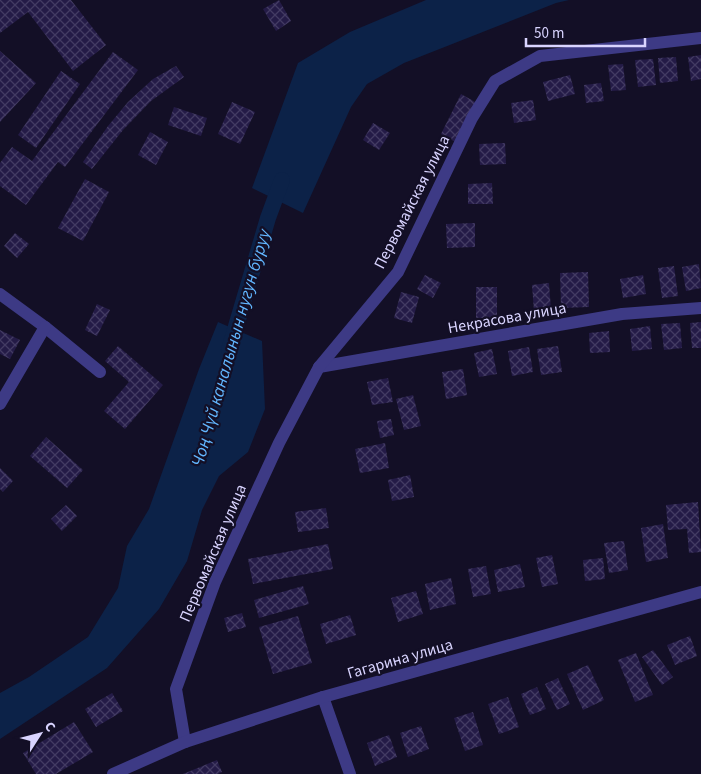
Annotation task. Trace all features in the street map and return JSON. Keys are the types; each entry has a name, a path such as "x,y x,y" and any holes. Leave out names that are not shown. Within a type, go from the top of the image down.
{"street":[{"name":"Первомайская улица","path":"185,742 176,689 215,582 279,444 319,367 398,272 472,118 496,81 540,56 701,38"},
{"path":"0,294 100,372"},
{"name":"Некрасова улица","path":"319,367 622,314 701,308"},
{"path":"0,404 45,328"},
{"name":"Гагарина улица","path":"113,774 185,742 323,697 701,592"},
{"path":"323,697 350,774"}],"water":[{"path":"426,0 569,0 556,3 404,63 367,84 351,107 303,213 252,188 298,63 350,32"},
{"path":"218,322 262,341 265,409 248,452 219,476 202,510 187,561 159,609 107,668 0,739 0,693 29,677 88,637 118,588 127,546 149,509 199,369"}],"building":[{"path":"0,0 71,0 106,45 73,71 28,12 0,33"},
{"path":"279,0 291,21 276,31 263,9"},
{"path":"0,51 36,83 0,122"},
{"path":"113,52 138,70 65,167 58,162 26,205 0,186 0,163 12,147 32,161"},
{"path":"701,55 701,79 691,81 688,57"},
{"path":"676,57 678,81 660,83 658,58"},
{"path":"653,59 656,85 638,87 635,60"},
{"path":"623,64 626,90 611,91 608,65"},
{"path":"176,66 184,77 151,101 123,130 92,169 83,162 108,126 128,102 153,79"},
{"path":"61,71 80,84 36,148 18,135"},
{"path":"570,75 575,94 548,101 543,82"},
{"path":"601,83 604,101 586,103 584,85"},
{"path":"461,94 477,103 457,143 441,134"},
{"path":"533,100 536,120 514,123 511,103"},
{"path":"232,102 255,112 240,144 218,134"},
{"path":"174,107 207,118 201,136 168,125"},
{"path":"373,123 390,133 379,150 363,140"},
{"path":"150,132 168,142 156,165 138,155"},
{"path":"505,143 506,164 480,165 479,144"},
{"path":"85,179 109,192 83,241 58,228"},
{"path":"492,183 493,204 468,204 468,184"},
{"path":"475,223 475,247 447,248 446,224"},
{"path":"15,233 29,244 17,258 4,246"},
{"path":"699,264 701,288 686,291 682,267"},
{"path":"674,266 678,296 662,298 658,268"},
{"path":"588,272 589,307 561,308 560,273"},
{"path":"425,275 441,283 433,298 417,289"},
{"path":"643,275 646,294 623,298 620,279"},
{"path":"549,283 551,310 534,311 532,285"},
{"path":"476,287 497,287 497,318 476,318"},
{"path":"401,292 419,297 412,323 394,318"},
{"path":"97,304 110,310 97,336 85,330"},
{"path":"701,322 701,348 692,348 690,323"},
{"path":"680,323 682,348 664,350 661,324"},
{"path":"650,326 652,349 632,351 630,329"},
{"path":"0,330 20,340 10,359 0,354"},
{"path":"609,331 610,352 590,353 589,333"},
{"path":"118,346 163,385 125,429 104,411 129,382 105,361"},
{"path":"558,346 562,372 541,375 537,349"},
{"path":"529,347 533,372 512,376 508,351"},
{"path":"492,349 497,374 479,377 474,353"},
{"path":"463,369 467,395 446,399 442,372"},
{"path":"388,378 393,402 372,405 367,382"},
{"path":"413,395 421,426 404,430 396,399"},
{"path":"391,419 394,435 380,438 377,421"},
{"path":"46,437 83,470 67,488 30,456"},
{"path":"385,443 389,468 360,473 355,449"},
{"path":"0,468 13,481 3,492 0,489"},
{"path":"410,475 414,497 392,501 388,480"},
{"path":"698,502 701,552 689,553 687,529 668,530 666,505"},
{"path":"66,505 77,516 62,531 51,519"},
{"path":"326,508 329,528 298,532 295,512"},
{"path":"663,524 668,558 646,562 641,528"},
{"path":"624,541 628,570 609,573 604,543"},
{"path":"328,544 333,569 253,584 248,559"},
{"path":"552,555 558,584 542,587 536,558"},
{"path":"603,558 605,579 585,581 583,560"},
{"path":"520,564 525,587 498,592 494,570"},
{"path":"486,566 491,594 473,597 468,569"},
{"path":"451,578 456,604 430,610 425,584"},
{"path":"303,586 309,604 259,618 254,600"},
{"path":"416,591 423,614 398,622 391,598"},
{"path":"242,613 246,627 228,632 224,618"},
{"path":"350,615 356,635 326,644 320,624"},
{"path":"298,616 312,663 273,674 259,627"},
{"path":"690,636 697,656 675,665 667,645"},
{"path":"653,650 673,677 662,685 642,657"},
{"path":"636,653 653,695 635,702 618,660"},
{"path":"588,665 604,700 583,710 567,674"},
{"path":"558,678 570,704 557,710 545,684"},
{"path":"537,687 546,709 530,715 521,694"},
{"path":"112,693 123,711 96,727 85,709"},
{"path":"508,697 519,727 499,734 488,704"},
{"path":"473,712 483,745 465,751 454,718"},
{"path":"74,722 93,752 56,774 36,774 23,753"},
{"path":"421,726 429,749 408,757 400,733"},
{"path":"389,735 397,757 375,766 367,743"},
{"path":"217,760 222,772 218,774 183,774"}],"waterway":[{"name":"Чоң Чүй каналынын нугун буруу","path":"229,350 268,218 282,180"}]}
